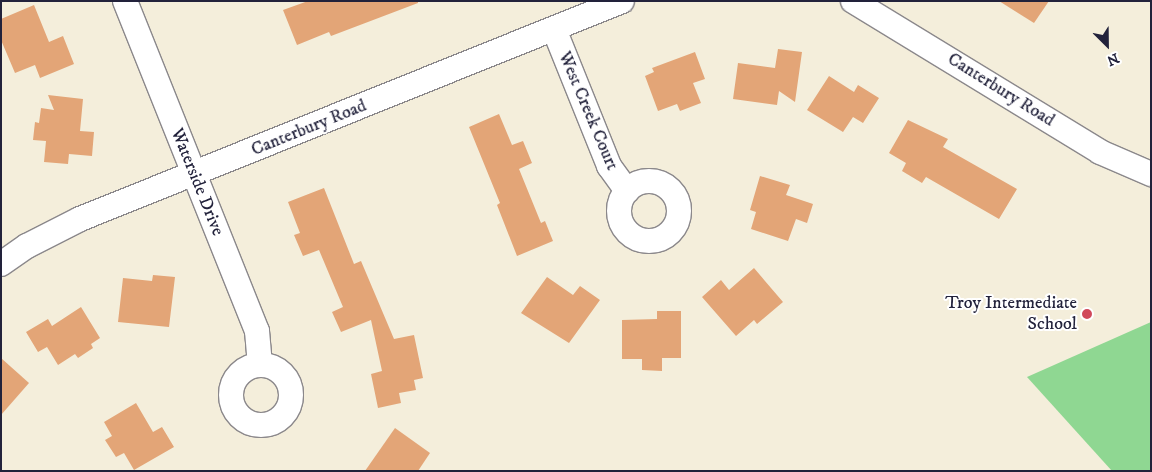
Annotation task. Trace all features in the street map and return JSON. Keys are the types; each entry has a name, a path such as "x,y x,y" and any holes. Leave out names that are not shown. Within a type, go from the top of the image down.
{"street":[{"name":"Waterside Drive","path":"125,1 257,332 260,365"},
{"name":"Canterbury Road","path":"1,264 27,246 80,219 622,1"},
{"name":"Canterbury Road","path":"853,1 1100,152 1151,174"},
{"name":"West Creek Court","path":"554,29 609,166 627,191"}],"green space":[{"path":"1151,322 1151,471 1112,471 1027,377"}],"building":[{"path":"308,1 418,1 418,3 331,36 329,32 297,45 283,10"},
{"path":"999,1 1049,1 1034,23"},
{"path":"34,5 49,42 63,36 74,64 40,78 35,65 15,73 1,40 1,19"},
{"path":"778,49 802,52 795,102 779,91 777,105 733,99 738,63 775,68"},
{"path":"695,52 705,79 693,83 701,103 680,111 677,104 658,111 645,76 654,72 652,68"},
{"path":"829,76 854,92 858,85 879,98 863,123 853,117 843,132 807,110"},
{"path":"48,95 83,99 80,131 94,132 92,156 69,154 68,164 44,162 46,141 33,140 35,122 39,123 41,108 54,110"},
{"path":"499,114 512,145 523,141 532,163 519,169 541,223 545,221 553,241 517,256 497,205 500,203 469,127"},
{"path":"908,120 948,139 943,147 1017,189 999,219 926,177 922,183 902,171 906,163 889,153"},
{"path":"760,176 790,185 786,195 813,204 807,223 796,219 788,241 751,229 756,212 750,210"},
{"path":"324,188 354,264 361,261 394,339 414,335 423,378 414,380 416,390 399,393 401,403 378,408 371,374 382,371 371,320 341,332 332,312 343,307 319,250 303,256 294,235 300,233 288,202"},
{"path":"754,268 783,302 757,324 754,320 736,336 702,297 721,280 729,290"},
{"path":"153,275 175,277 169,327 118,322 123,278 152,281"},
{"path":"547,277 573,295 580,286 600,300 569,343 521,313"},
{"path":"81,307 100,338 91,344 93,348 78,358 75,354 58,365 47,347 38,352 26,332 48,319 52,326"},
{"path":"657,311 681,311 681,358 662,358 662,371 642,370 642,359 622,359 622,320 657,319"},
{"path":"1,358 29,383 1,415"},
{"path":"136,403 153,432 162,427 174,447 134,470 124,453 116,457 105,440 112,436 104,422"},
{"path":"395,428 430,453 418,471 365,471"}],"place":[{"name":"Troy Intermediate School","path":"1087,314"}]}
